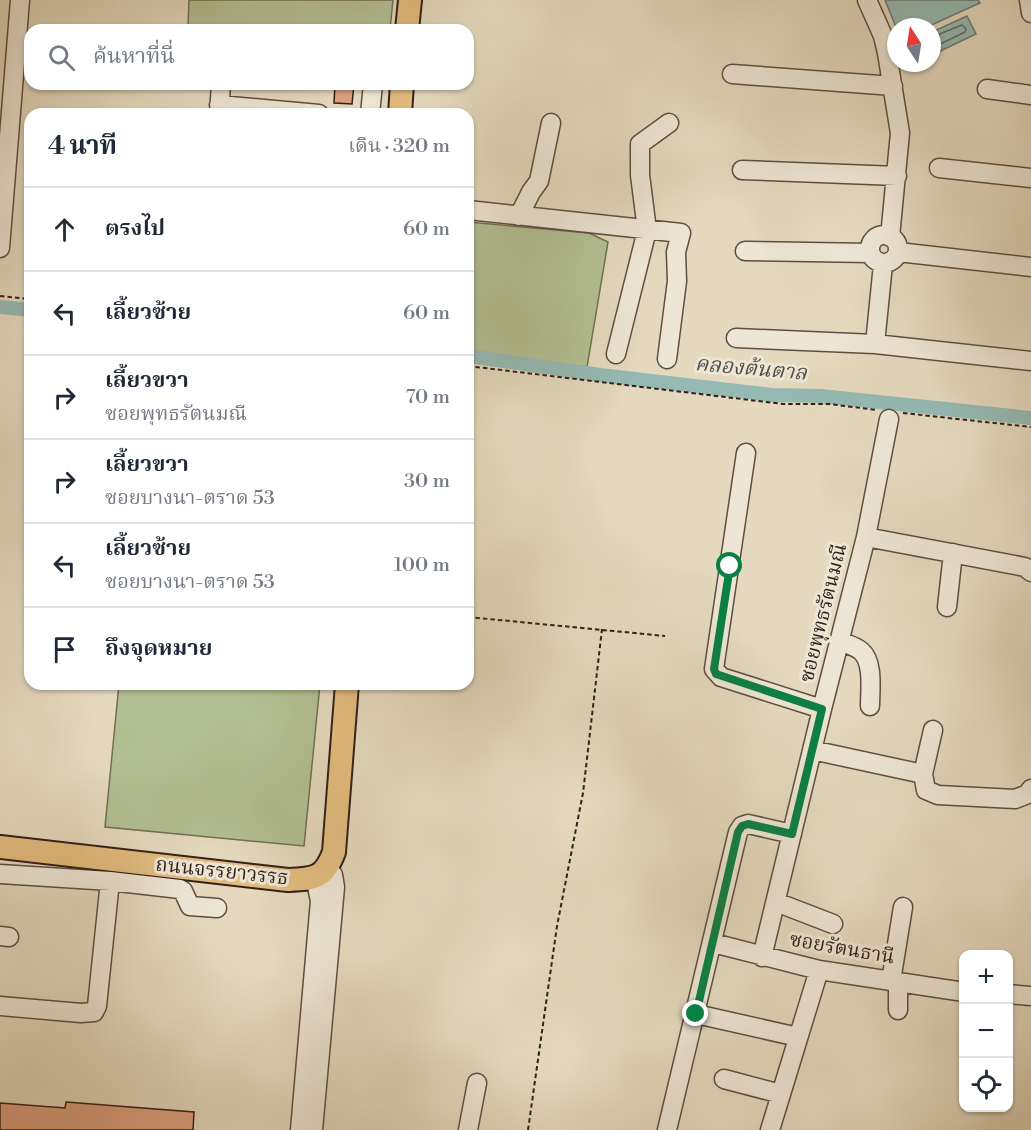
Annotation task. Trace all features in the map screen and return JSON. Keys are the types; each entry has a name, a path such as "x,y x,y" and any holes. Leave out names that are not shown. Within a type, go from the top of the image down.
{"main road":[{"path":"408,24 410,0"},
{"path":"400,108 402,90"},
{"path":"322,872 334,852 348,690"},
{"name":"ถนนจรรยาวรรธ","path":"0,847 288,880 322,872"}],"street":[{"path":"0,248 20,0"},
{"path":"745,251 876,258 891,262 900,133 883,36 867,0"},
{"path":"732,74 893,86"},
{"path":"987,89 1031,95"},
{"path":"219,108 221,90"},
{"path":"371,108 372,90"},
{"path":"519,216 538,181 551,123"},
{"path":"616,354 646,230 640,175 640,144 669,123"},
{"path":"939,168 1031,178"},
{"path":"742,170 897,176"},
{"path":"474,211 681,233 676,252 677,281 667,360"},
{"path":"875,344 876,258 873,240 881,236 894,244 1031,267"},
{"path":"736,338 875,344 1031,361"},
{"name":"ซอยพุทธรัตนมณี","path":"762,957 866,537 890,414"},
{"path":"746,453 714,669 721,677 822,709"},
{"path":"866,537 1025,567 1031,572"},
{"path":"947,607 953,553"},
{"path":"839,641 858,648 864,653 870,681 870,706"},
{"path":"933,730 923,774 926,790 938,795 1015,799 1028,794 1031,789"},
{"path":"812,750 923,774"},
{"path":"667,1130 738,832 742,826 748,824 792,834"},
{"path":"300,1130 311,1079 335,887 333,875 322,872"},
{"path":"0,874 110,881 180,889 190,906 217,908"},
{"path":"0,1006 81,1013 94,1012 97,1006 110,881"},
{"path":"776,902 833,924"},
{"path":"898,1010 895,982 903,907"},
{"name":"ซอยรัตนธานี","path":"713,943 819,970 959,991"},
{"path":"770,1130 819,970"},
{"path":"1013,994 1031,996"},
{"path":"696,1014 798,1037"},
{"path":"311,1079 313,1130"},
{"path":"724,1079 781,1094"},
{"path":"468,1130 477,1083"}],"path":[{"path":"0,296 24,298"},
{"path":"474,367 783,404 829,404 890,414 1031,427"},
{"path":"474,618 665,636"},
{"path":"528,1130 556,927 584,793 602,629"}],"green space":[{"path":"189,0 393,0 391,24 188,24"},
{"path":"474,223 589,233 608,242 587,367 474,353"},
{"path":"118,690 319,690 304,846 105,827"}],"water":[{"path":"885,0 978,0 980,3 941,21 941,18 892,18"},
{"path":"967,16 976,34 941,51 941,28"}],"building":[{"path":"335,90 353,90 352,104 334,103"},
{"path":"66,1102 194,1112 193,1130 0,1130 0,1103 65,1108"}],"waterway":[{"name":"คลองต้นตาล","path":"0,307 24,309"},
{"name":"คลองต้นตาล","path":"474,357 600,375 772,395 821,396 1031,418"}],"route":[{"path":"696,1014 738,832 742,826 748,824 792,834 822,709 716,674 714,669 730,566"}]}
